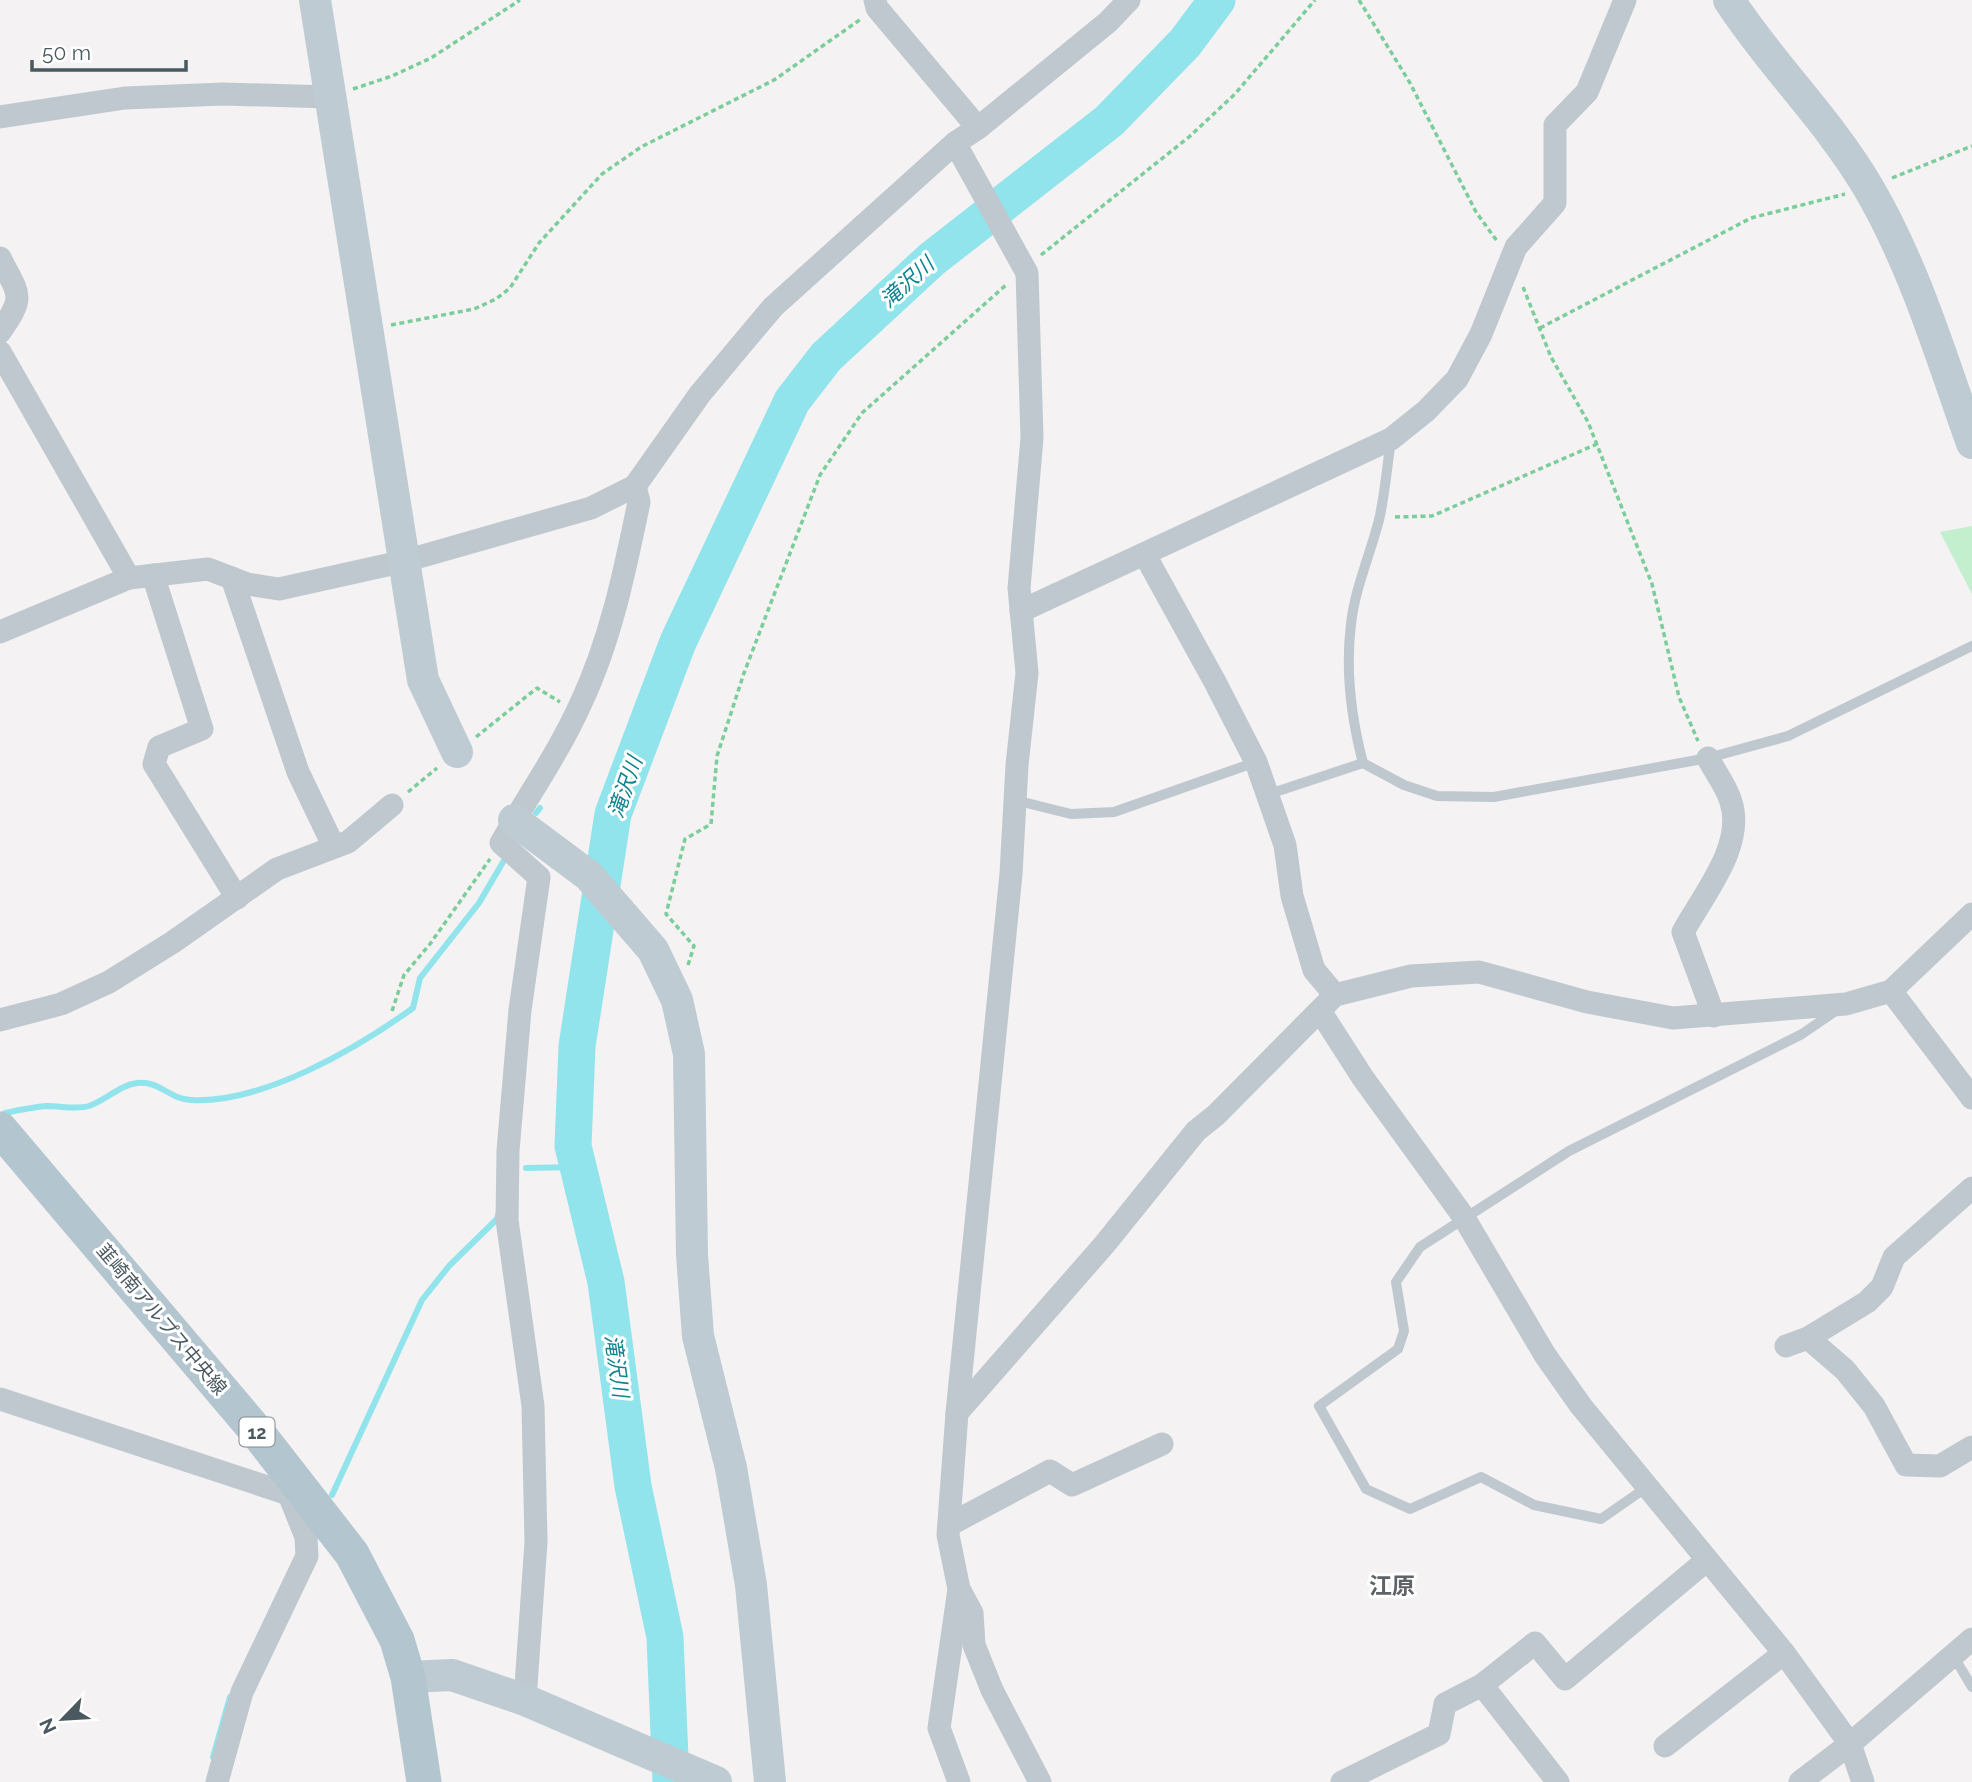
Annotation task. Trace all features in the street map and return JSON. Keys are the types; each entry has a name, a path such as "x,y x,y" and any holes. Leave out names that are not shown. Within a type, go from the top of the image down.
{"main road":[{"name":"韮崎南アルプス中央線","path":"0,1129 302,1500 352,1554 397,1640 408,1677 424,1782"}],"street":[{"path":"315,0 365,330 423,680 457,752"},
{"path":"0,632 129,578 208,569 232,578 279,589 405,561 591,508 635,485 700,394 773,307 978,128 1108,22 1129,0"},
{"path":"1021,611 1391,439 1426,411 1457,379 1481,334 1516,247 1555,203 1555,125 1587,92 1625,0"},
{"path":"1729,0 1837,138 1868,188 1911,275 1972,443"},
{"path":"876,4 978,128"},
{"path":"0,117 125,98 223,94 330,97"},
{"path":"957,147 1021,263 1030,296 1032,438 1019,588 1027,673 1010,887 957,1413 949,1525 959,1589 939,1728 959,1782"},
{"path":"0,258 17,292 18,308 0,332"},
{"path":"0,352 129,578"},
{"path":"508,831 576,712 613,620 639,502 635,485"},
{"path":"1145,555 1256,762 1285,845 1292,896 1314,970 1363,1078 1463,1216 1545,1355 1581,1406 1784,1653 1850,1744 1863,1782"},
{"path":"153,575 202,729 159,747 154,764 237,898"},
{"path":"232,578 298,772 334,847"},
{"path":"1708,758 1731,801 1734,824 1730,846 1683,932 1714,1016"},
{"path":"0,1020 61,1004 109,982 277,869 348,842 392,805"},
{"path":"508,831 553,850 589,876 653,950 671,988 689,1054 692,1255 698,1336 732,1468 751,1585 769,1782"},
{"path":"508,831 539,877 520,1010 507,1206 533,1406 536,1542 528,1701"},
{"path":"957,1413 1104,1245 1196,1131 1216,1115 1327,1003 1411,976 1479,972 1642,1014 1673,1018 1846,1004 1891,991 1972,914"},
{"path":"1891,991 1972,1098"},
{"path":"1972,1188 1894,1256 1882,1287 1867,1302 1797,1342 1845,1370 1874,1406 1906,1465 1940,1466 1972,1447"},
{"path":"0,1399 302,1500 307,1556 242,1692 217,1782"},
{"path":"949,1525 1050,1471 1072,1485 1162,1444"},
{"path":"1342,1782 1439,1734 1445,1704 1482,1685 1535,1643 1565,1679 1707,1560"},
{"path":"959,1589 972,1613 974,1644 992,1690 1040,1782"},
{"path":"1800,1782 1850,1744 1972,1639"},
{"path":"1665,1746 1784,1653"},
{"path":"408,1677 452,1675 528,1701 716,1782"},
{"path":"1482,1685 1558,1782"}],"lane":[{"path":"1391,439 1379,518 1357,593 1351,626 1349,687 1353,727 1363,763 1404,785 1437,796 1494,797 1708,758 1788,736 1972,646"},
{"path":"1015,800 1071,814 1114,812 1256,762"},
{"path":"1269,794 1363,763"},
{"path":"1647,1487 1601,1519 1534,1505 1480,1477 1410,1509 1366,1489 1319,1406 1398,1349 1404,1331 1396,1282 1420,1247 1463,1216 1569,1151 1802,1034 1846,1004"},
{"path":"1954,1657 1972,1687"}],"path":[{"path":"330,97 392,76 432,58 520,0"},
{"path":"671,988 694,946 666,914 685,839 711,824 721,745 744,673 820,475 862,413 1021,263 1189,137 1235,94 1314,0"},
{"path":"1359,0 1410,83 1476,212 1511,260 1551,357 1588,422 1652,584 1679,697 1708,758"},
{"path":"365,330 474,309 495,299 510,288 539,243 602,174 641,147 774,80 876,4"},
{"path":"1541,328 1751,218 1868,188 1972,146"},
{"path":"1379,518 1432,516 1597,444"},
{"path":"392,805 537,688 576,712"},
{"path":"393,1011 404,975 430,944 508,831"}],"green space":[{"path":"1972,526 1972,594 1940,532"}],"waterway":[{"name":"滝沢川","path":"671,1782 665,1637 633,1486 606,1282 573,1146 577,1046 613,814 678,642 792,401 826,357 932,259 1109,121 1185,43 1217,0"},
{"path":"536,813 540,808"},
{"path":"5,1113 47,1106 84,1107 137,1083 152,1084 183,1099 219,1099 248,1093 307,1071 364,1040 413,1008 420,978 479,903 506,857"},
{"path":"526,1168 578,1167"},
{"path":"332,1495 422,1300 449,1266 498,1215"},
{"path":"213,1757 230,1697"}],"district":[{"name":"江原","path":"1392,1585"}]}
